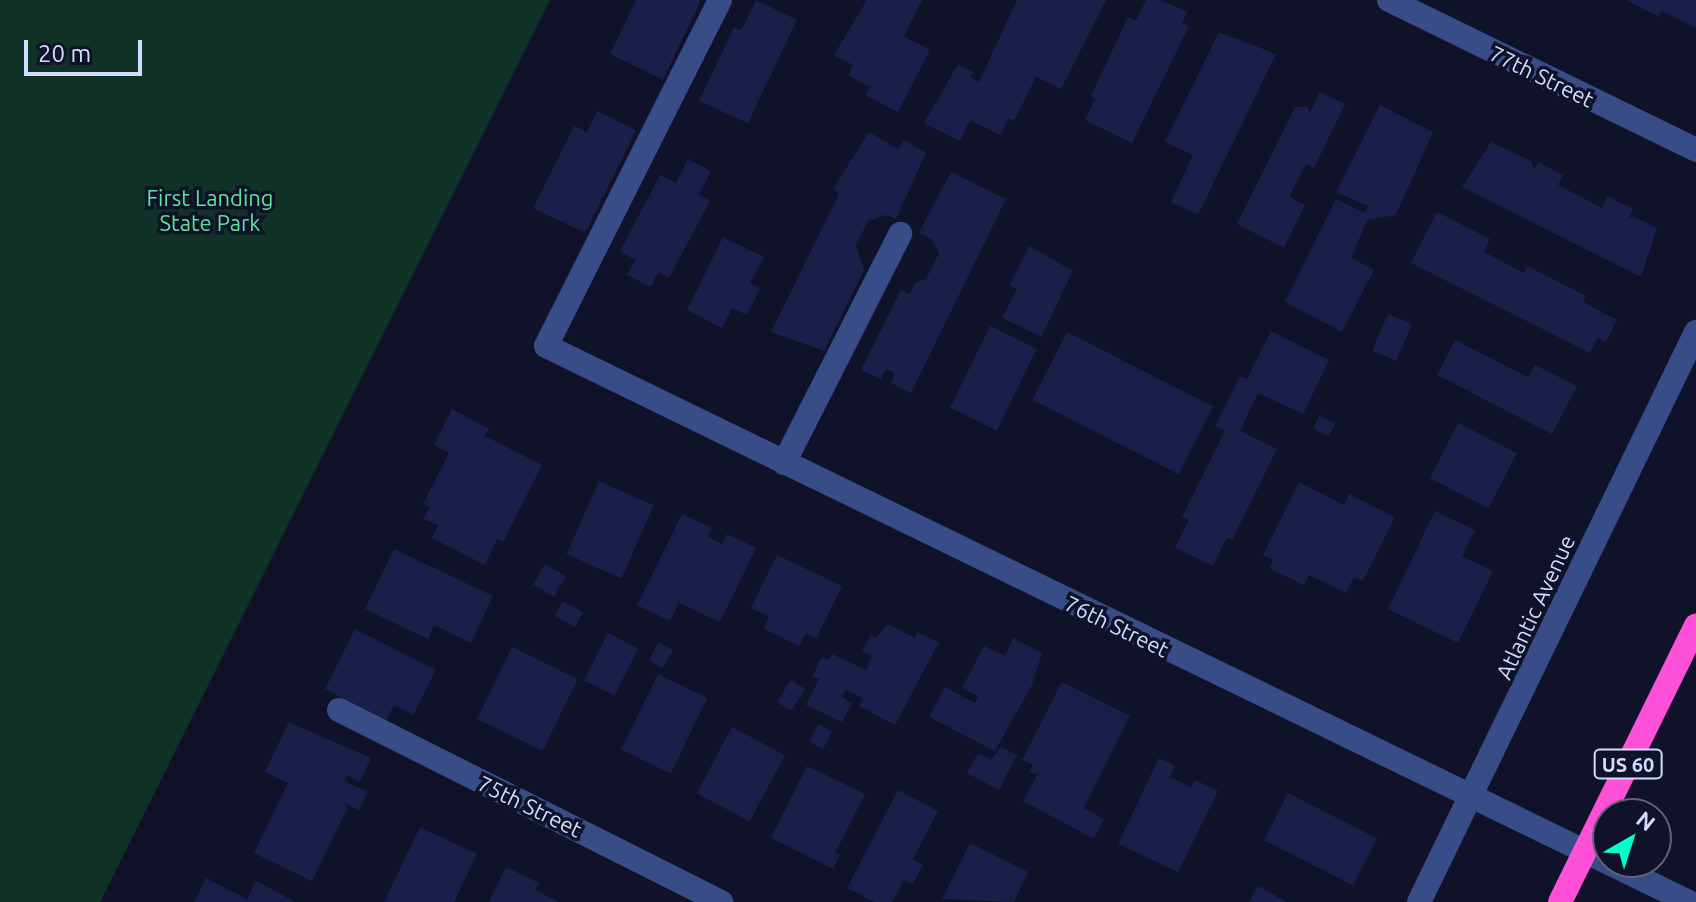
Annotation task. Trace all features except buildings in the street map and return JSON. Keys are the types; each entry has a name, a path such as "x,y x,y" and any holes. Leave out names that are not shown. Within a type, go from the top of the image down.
{"highway":[{"name":"US 60","path":"1560,902 1696,626"}],"street":[{"name":"76th Street","path":"720,0 546,346 1472,800 1689,902"},
{"name":"77th Street","path":"1389,0 1696,150"},
{"path":"784,463 900,234"},
{"name":"Atlantic Avenue","path":"1419,902 1472,800 1696,332"},
{"name":"75th Street","path":"339,710 721,902"}],"green space":[{"name":"First Landing State Park","path":"0,0 550,0 100,902 0,902"}]}
